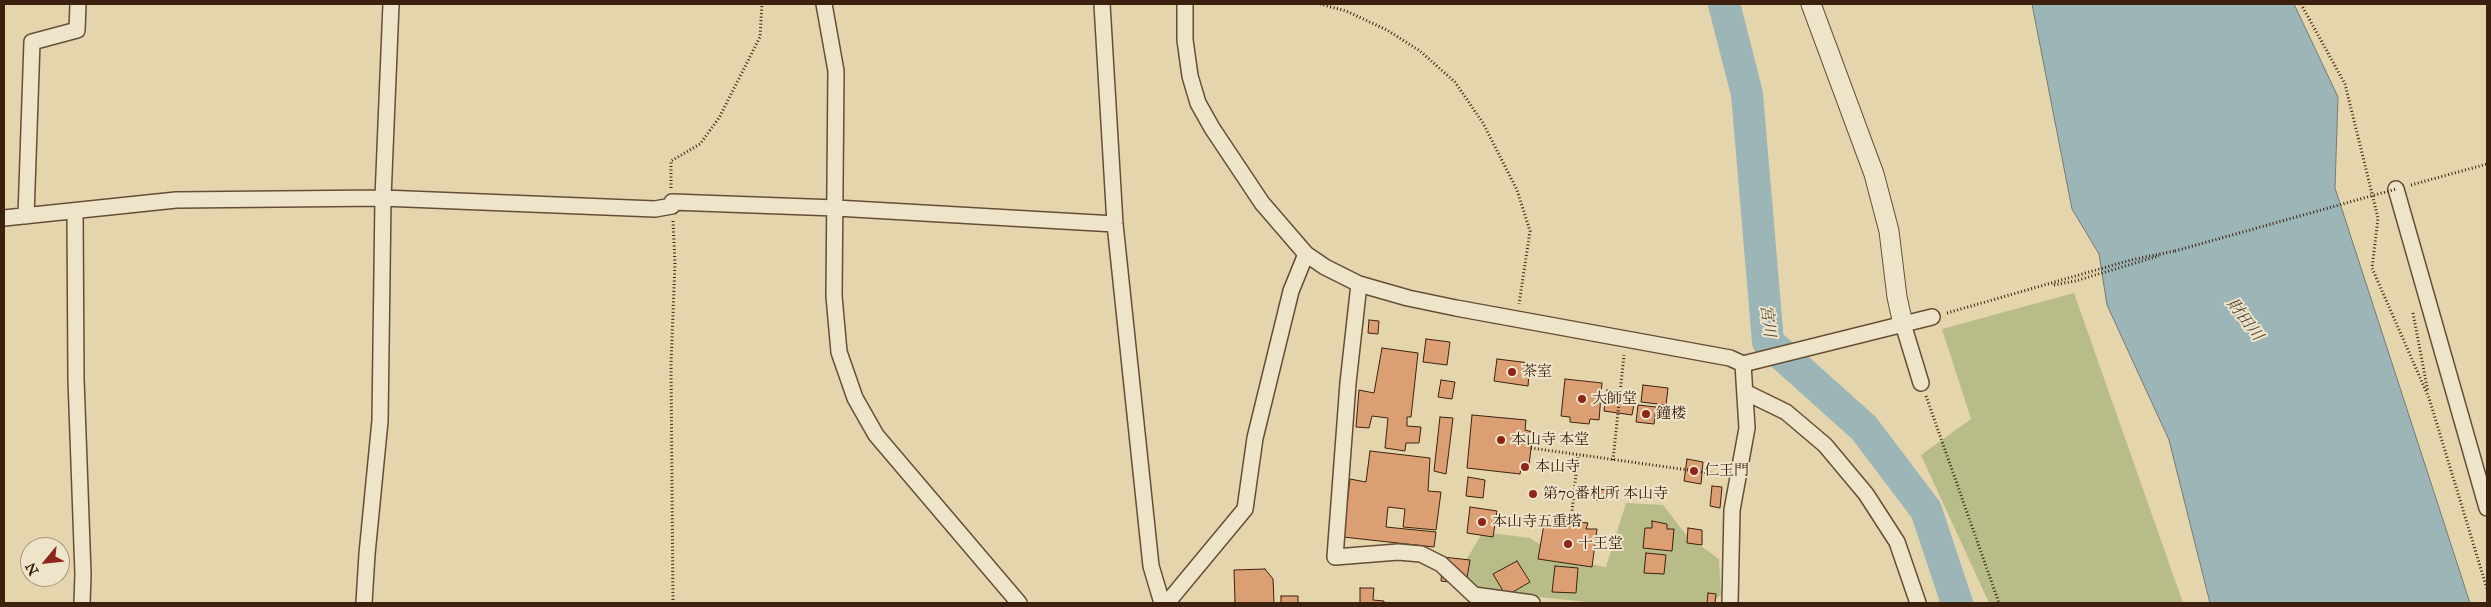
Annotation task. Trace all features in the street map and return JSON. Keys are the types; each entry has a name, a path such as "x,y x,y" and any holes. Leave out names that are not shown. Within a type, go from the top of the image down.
{"street":[{"path":"26,216 32,42 77,30 78,4"},
{"path":"364,603 380,421 383,198 391,4"},
{"path":"824,4 836,71 834,296 839,352 856,398 876,435 1019,603"},
{"path":"1102,4 1115,224 1151,566 1162,603"},
{"path":"1185,4 1185,40 1190,76 1198,103 1262,203 1306,254 1325,267 1359,284 1408,298 1730,358 1747,363 1932,318"},
{"path":"1811,4 1874,174 1888,231 1903,324 1921,383"},
{"path":"2396,189 2487,508"},
{"path":"4,218 176,200 383,198 655,209 672,204 836,208 1115,224"},
{"path":"75,211 76,379 83,574 82,603"},
{"path":"1167,603 1245,509 1255,438 1291,291 1306,254"},
{"path":"1359,284 1351,357 1336,557 1398,552 1421,554 1441,564 1474,595 1532,603"},
{"path":"1730,603 1732,510 1747,428 1747,363"},
{"path":"1746,392 1786,412 1825,445 1866,494 1897,542 1918,603"}],"path":[{"path":"673,603 670,364 675,263 671,160 700,144 719,118 760,37 762,4"},
{"path":"1320,4 1346,11 1387,30 1420,51 1454,82 1483,123 1517,190 1530,230 1517,319"},
{"path":"2301,4 2345,84 2378,218 2372,268 2430,398 2487,589"},
{"path":"1932,318 2131,260 2175,251 2487,164"},
{"path":"1612,460 1626,339"},
{"path":"1921,383 1999,603"},
{"path":"1531,448 1739,476"},
{"path":"1571,521 1578,455"}],"green space":[{"path":"2074,293 2183,603 1989,603 1921,455 1971,419 1942,329"},
{"path":"1626,503 1663,505 1687,536 1719,559 1721,595 1710,603 1597,603 1479,591 1460,570 1483,532 1530,538 1562,559 1606,567"}],"water":[{"name":"財田川","path":"2032,4 2294,4 2338,97 2335,188 2470,603 2210,603 2169,440 2107,305 2099,254 2072,209"}],"building":[{"path":"1369,320 1379,321 1378,334 1368,333"},
{"path":"1426,339 1450,342 1447,365 1423,362"},
{"path":"1382,348 1418,353 1411,417 1407,417 1407,426 1421,427 1419,443 1406,443 1405,451 1385,448 1388,418 1372,416 1369,428 1356,427 1359,390 1374,393"},
{"name":"茶室","path":"1497,359 1530,363 1528,386 1494,381"},
{"name":"大師堂","path":"1565,379 1602,383 1599,420 1590,419 1589,424 1570,422 1570,417 1561,416"},
{"path":"1441,380 1455,382 1452,399 1438,397"},
{"path":"1643,385 1668,388 1666,405 1641,402"},
{"path":"1607,390 1636,393 1632,415 1604,411"},
{"name":"鐘楼","path":"1638,405 1656,407 1654,424 1636,422"},
{"name":"本山寺 本堂","path":"1472,415 1526,420 1525,430 1533,432 1529,465 1522,464 1520,474 1467,468"},
{"path":"1440,417 1453,418 1446,474 1434,471"},
{"path":"1370,451 1430,458 1428,491 1441,492 1436,530 1403,527 1405,509 1388,507 1386,527 1436,532 1434,547 1343,537 1350,479 1366,482"},
{"name":"仁王門","path":"1687,459 1703,462 1701,484 1684,481"},
{"path":"1468,477 1485,480 1483,498 1466,496"},
{"path":"1712,486 1722,487 1720,508 1710,506"},
{"path":"1598,489 1607,490 1607,500 1596,500"},
{"name":"本山寺五重塔","path":"1470,507 1497,511 1493,537 1467,533"},
{"name":"十王堂","path":"1556,519 1588,523 1586,529 1597,529 1592,567 1538,559 1544,524 1555,526"},
{"path":"1652,521 1667,524 1667,529 1674,529 1672,551 1643,548 1645,528 1652,528"},
{"path":"1688,528 1702,530 1702,545 1687,543"},
{"path":"1646,553 1666,555 1664,574 1644,573"},
{"path":"1443,557 1470,560 1466,584 1441,581"},
{"path":"1517,561 1530,582 1506,596 1493,574"},
{"path":"1555,566 1578,568 1576,593 1552,592"},
{"path":"1265,569 1273,579 1274,603 1231,603 1235,602 1234,570"},
{"path":"1360,588 1374,588 1373,600 1384,601 1384,603 1360,603"},
{"path":"1708,593 1716,594 1715,603 1707,603"},
{"path":"1281,596 1298,596 1298,603 1281,603"}],"waterway":[{"name":"宮川","path":"1724,4 1747,94 1768,342 1864,428 1926,510 1957,603"}],"place":[{"name":"茶室","path":"1512,372"},
{"name":"大師堂","path":"1582,399"},
{"name":"鐘楼","path":"1646,414"},
{"name":"本山寺 本堂","path":"1501,440"},
{"name":"本山寺","path":"1525,467"},
{"name":"仁王門","path":"1694,471"},
{"name":"第70番札所 本山寺","path":"1533,494"},
{"name":"本山寺五重塔","path":"1482,522"},
{"name":"十王堂","path":"1568,544"}]}
